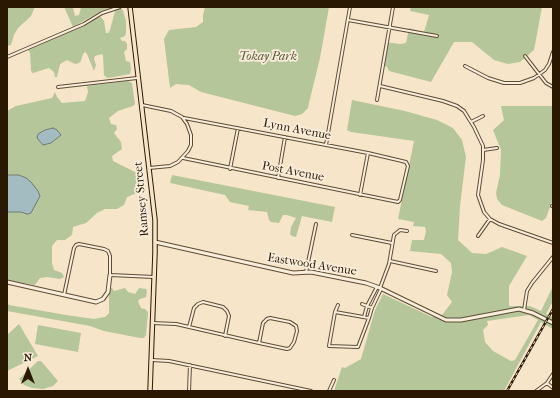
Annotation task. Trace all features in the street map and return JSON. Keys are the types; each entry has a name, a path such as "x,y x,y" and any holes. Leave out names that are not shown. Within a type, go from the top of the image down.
{"main road":[{"name":"Ramsey Street","path":"130,7 154,208 155,242 150,391"}],"street":[{"path":"7,57 84,24 102,13 120,7"},
{"path":"326,145 350,7"},
{"path":"377,100 393,7"},
{"path":"348,20 437,36"},
{"path":"465,66 488,78 504,83 514,84 525,82 539,74 549,64 553,52"},
{"path":"525,56 546,83 553,87"},
{"path":"58,88 138,78"},
{"path":"380,86 457,106 464,111 481,142 483,150 484,160 478,195 484,212 490,219 506,227 553,243"},
{"name":"Lynn Avenue","path":"142,105 171,111 184,118 368,153 407,162 408,166 400,201"},
{"path":"471,122 483,116"},
{"path":"149,168 170,166 177,163 183,158 190,148 190,130 184,118"},
{"path":"230,169 238,128"},
{"path":"278,178 285,137"},
{"path":"483,150 497,148"},
{"path":"360,195 368,153"},
{"name":"Post Avenue","path":"183,158 360,195 397,202 400,201"},
{"path":"478,236 490,219"},
{"path":"306,272 316,224"},
{"path":"338,305 335,312 329,346 358,347 390,261 394,235 402,229 407,231"},
{"path":"352,235 392,243"},
{"name":"Eastwood Avenue","path":"155,242 293,273 311,272 352,280 380,288 446,320 461,320 516,310 524,310 553,323"},
{"path":"7,282 64,295 92,301 101,300 108,292 110,256 108,251 77,244 74,248 64,295"},
{"path":"524,310 527,291 553,257"},
{"path":"390,261 436,271"},
{"path":"110,275 154,277"},
{"path":"364,317 367,306 380,288"},
{"path":"189,327 194,308 203,302 223,307 227,310 229,316 225,336"},
{"path":"362,304 372,308"},
{"path":"335,312 369,318"},
{"path":"152,323 170,323 225,336 258,343 289,349 294,344 297,331 295,325 290,322 268,318 263,323 258,343"},
{"path":"151,360 169,361 190,365 311,391"},
{"path":"189,391 190,365"},
{"path":"536,391 547,383 553,374"},
{"path":"329,391 334,380"},
{"path":"547,383 553,388"},
{"path":"289,391 291,386"}],"green space":[{"path":"7,7 35,7 31,16 18,28 11,45 7,46"},
{"path":"64,7 73,7 75,16 79,15 81,7 113,7 103,10 73,27"},
{"name":"Tokay Park","path":"205,7 329,7 320,58 308,108 302,114 295,116 201,92 189,85 176,84 170,88 164,39 169,30 196,27 203,22"},
{"path":"411,7 542,7 534,50 520,62 508,64 494,60 472,42 454,42 431,82 389,71 387,67 381,64 385,42 400,44 406,43 409,28 424,32 429,15 410,11"},
{"path":"122,9 126,21 125,36 120,38 127,44 127,49 124,52 126,61 130,62 130,74 108,78 104,75 102,54 95,56 94,59 96,65 94,71 85,52 79,63 75,64 67,60 60,64 57,77 55,77 54,72 49,68 33,73 31,71 30,53 28,50 88,24 98,17 101,17 104,21 106,33 108,33 115,11"},
{"path":"128,81 132,83 135,104 118,111 109,118 111,124 116,125 117,129 114,133 121,142 122,149 112,156 113,161 143,176 145,183 142,191 127,197 124,205 117,209 105,209 97,213 86,223 73,227 72,235 65,240 57,240 52,246 52,263 54,270 62,273 64,277 60,279 47,277 40,278 35,285 7,280 7,111 16,106 52,98 55,92 62,103 85,101 88,92 87,86"},
{"path":"352,100 405,111 437,120 453,128 462,140 466,157 460,206 458,240 472,253 486,254 502,247 527,256 509,286 509,306 530,306 541,311 553,286 553,301 546,314 552,317 553,315 553,329 541,322 504,391 334,391 342,367 345,368 361,359 375,310 383,294 432,317 436,314 442,315 452,302 447,295 452,272 451,263 441,254 410,251 412,240 424,240 426,231 425,227 413,226 414,222 398,219 414,141 351,132 347,130","holes":["529,315 538,320 515,360 511,361 493,351 485,342 483,330 488,325 487,321"]},
{"path":"501,106 553,106 553,199 546,218 542,221 502,205 497,199 496,193 500,175 501,150 493,130 504,120"},
{"path":"172,175 335,207 332,222 302,216 296,237 292,236 290,234 291,227 296,218 283,215 279,223 271,222 267,212 248,210 249,206 230,202 225,195 170,183"},
{"path":"111,288 114,291 125,288 128,292 135,294 139,288 146,289 146,297 138,301 141,308 148,312 146,335 144,338 104,331 90,326 7,311 7,303 9,305 94,319 105,317 109,313 109,293"},
{"path":"19,324 38,356 7,371 7,335"},
{"path":"38,325 81,333 78,352 35,344"},
{"path":"38,361 41,361 58,381 53,386 43,389 32,388 24,385 19,379"}],"water":[{"path":"53,128 61,135 51,143 43,145 37,138 38,134"},
{"path":"7,175 19,175 26,178 38,191 40,196 31,213 7,212"}],"railway":[{"path":"507,391 553,309"}]}
